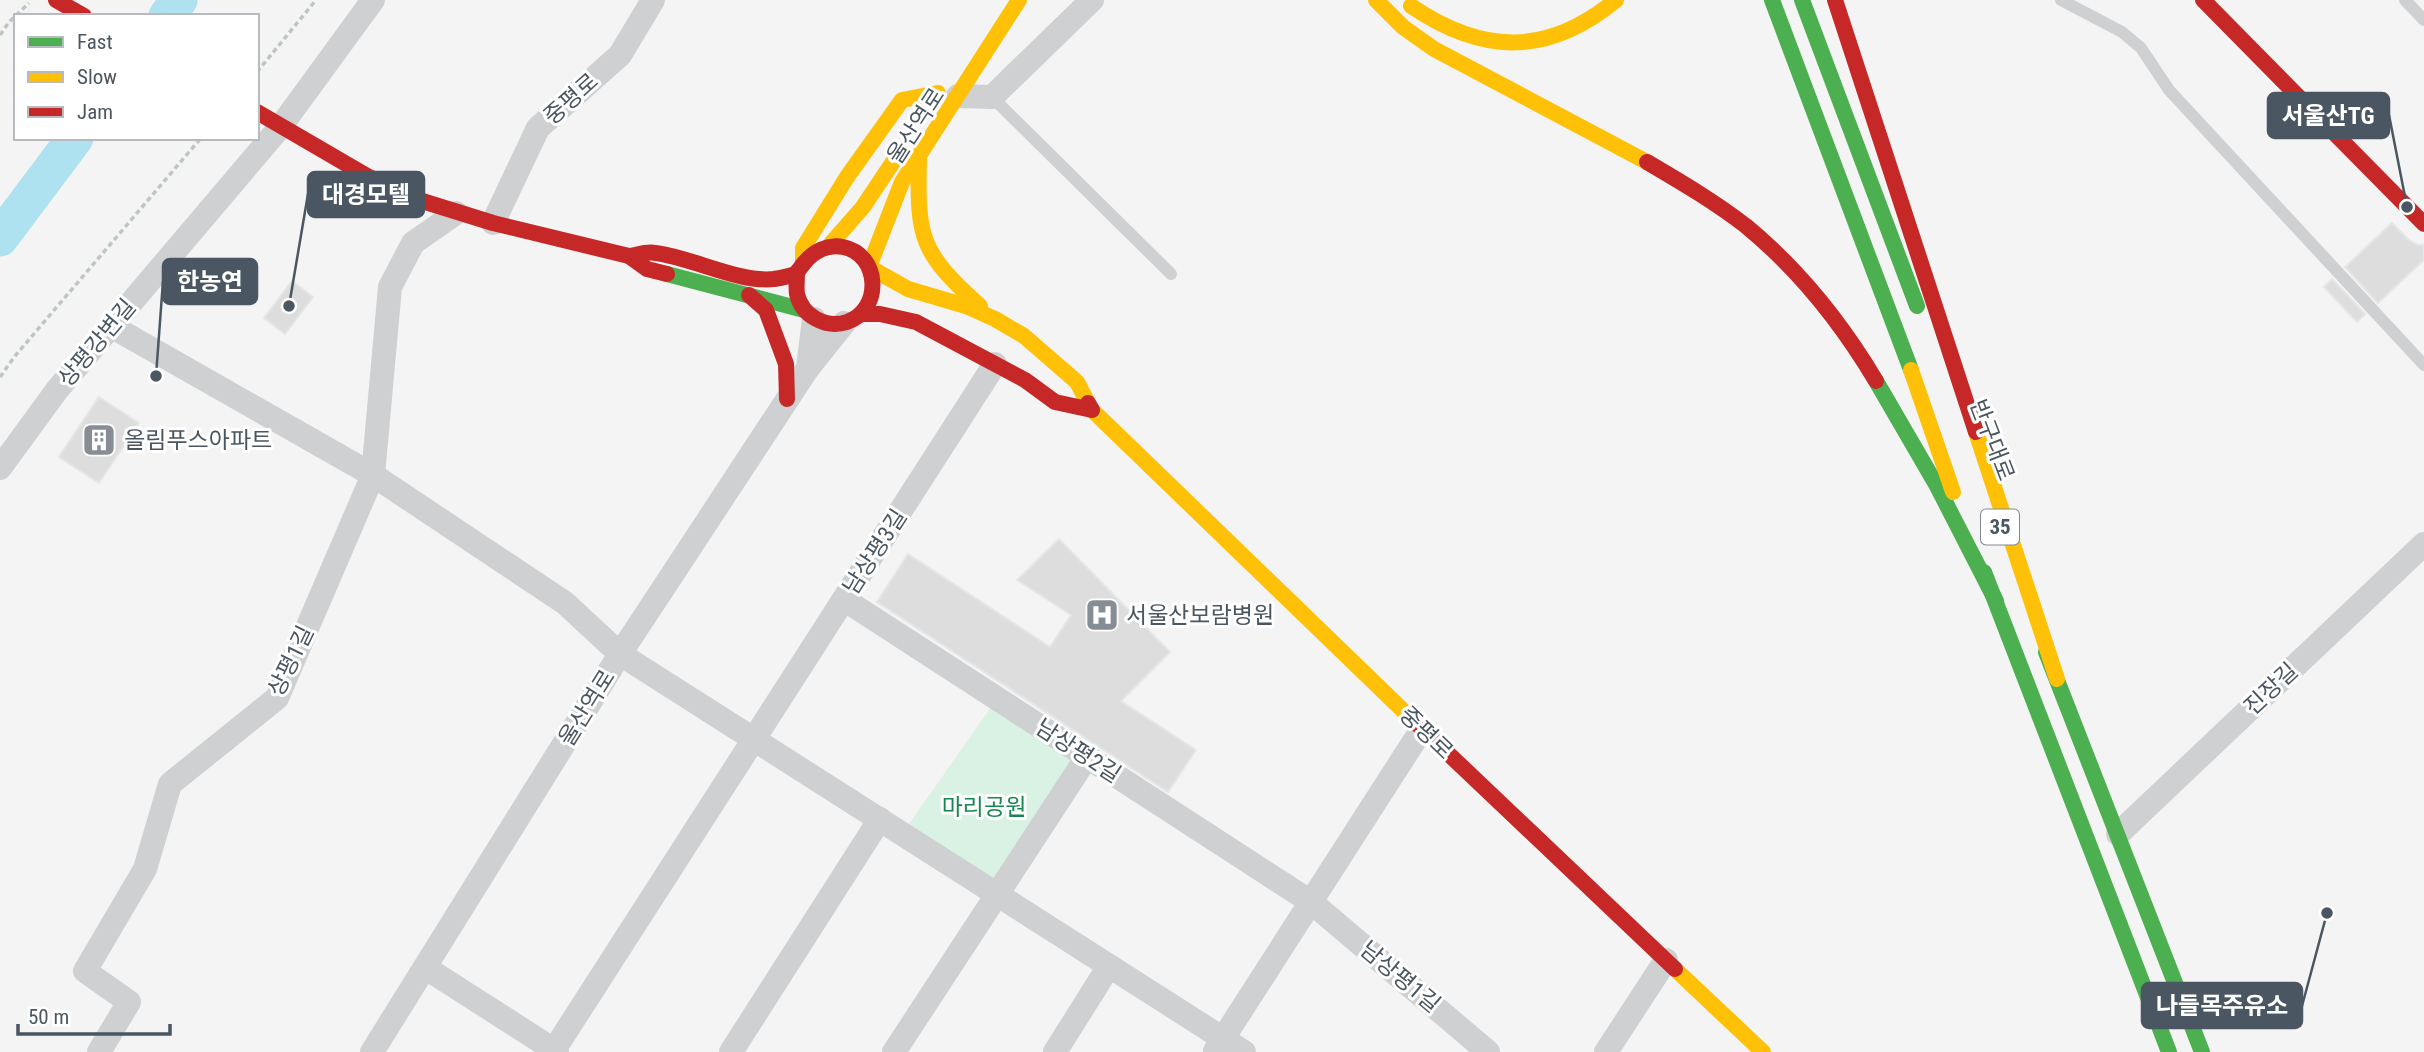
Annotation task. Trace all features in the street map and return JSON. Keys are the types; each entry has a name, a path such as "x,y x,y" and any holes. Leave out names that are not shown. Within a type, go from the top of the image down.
{"main road":[{"path":"56,0 80,14"},
{"path":"1376,0 1395,22 1440,54 1708,198 1788,265 1839,324 1881,386 1912,439 1996,601"},
{"path":"1405,0 1422,15 1448,29 1481,39 1532,43 1567,33 1592,20 1616,0"},
{"name":"35","path":"1772,0 1900,338 1954,495 2169,1052"},
{"name":"반구대로","path":"1802,0 2057,679 2202,1052"},
{"path":"1835,0 2057,679"},
{"path":"2203,0 2424,224"},
{"name":"울산역로","path":"924,115 1018,2"},
{"path":"809,315 798,299 795,286 803,248 847,177 902,100 947,90"},
{"name":"울산역로","path":"869,267 897,195 919,156 947,90"},
{"path":"266,118 367,176 419,201 493,223 629,256 647,269 749,295 809,315 825,324 879,313 900,316 954,339 1027,381 1057,403 1092,410"},
{"name":"울산역로","path":"828,247 863,207 909,138"},
{"path":"919,156 919,227 926,246 935,264 946,276 995,319"},
{"path":"2405,182 2424,202"},
{"path":"629,256 653,252 754,278 774,279 800,267 813,253 828,247 850,249 869,267 873,279 869,304 853,319"},
{"path":"869,267 908,289 966,306 995,319"},
{"path":"749,295 766,310 786,364 787,399"},
{"name":"중평로","path":"995,319 1024,336 1077,382 1092,410 1422,729 1763,1052"}],"street":[{"name":"상평강변길","path":"266,118 373,0"},
{"name":"중평로","path":"493,223 538,128 620,55 653,0"},
{"path":"992,97 1092,0"},
{"name":"울산역로","path":"947,90 992,97"},
{"name":"상평강변길","path":"0,468 57,390 111,326 250,140"},
{"name":"상평1길","path":"99,1052 129,1002 85,971 145,869 170,784 277,698 373,475 390,287 413,243 456,213"},
{"path":"808,368 809,315"},
{"name":"울산역로","path":"372,1052 620,654 787,399 808,368 853,319"},
{"path":"111,326 373,475 565,603 620,654 1109,966 1219,1045 1244,1052"},
{"name":"남상평3길","path":"556,1051 995,364"},
{"name":"진장길","path":"2118,834 2424,544"},
{"name":"남상평2길","path":"845,600 1311,902"},
{"path":"1219,1045 1422,729"},
{"path":"894,1052 1087,757"},
{"path":"731,1052 880,819"},
{"name":"남상평1길","path":"1311,902 1488,1052"},
{"path":"1606,1052 1667,960"},
{"path":"1055,1052 1109,966"},
{"path":"426,968 556,1051"}],"lane":[{"path":"2061,0 2122,32 2141,48 2169,90 2424,365"},
{"path":"2405,0 2424,19"},
{"path":"992,97 1171,274"}],"path":[{"path":"18,14 33,0"},
{"path":"259,70 316,0"},
{"path":"0,35 14,17"},
{"path":"0,377 199,140"}],"green space":[{"name":"마리공원","path":"994,703 1077,757 995,885 906,828"}],"building":[{"path":"2392,223 2409,240 2424,245 2424,260 2378,303 2345,267"},
{"path":"2332,279 2365,314 2357,322 2324,287"},
{"path":"292,281 313,297 285,334 264,318"},
{"name":"올림푸스아파트","path":"99,397 139,423 99,483 59,457"},
{"name":"서울산보람병원","path":"1059,539 1170,652 1121,701 1196,750 1168,792 877,602 908,554 1050,647 1071,615 1017,580"}],"waterway":[{"path":"168,14 179,0"},
{"path":"0,238 74,140"}],"traffic: fast":[{"path":"1772,0 1911,370"},
{"path":"1802,0 1917,306"},
{"path":"667,274 804,310"},
{"path":"1876,381 1937,486 1996,601"},
{"path":"1984,572 2169,1052"},
{"path":"2046,652 2202,1052"}],"traffic: slow":[{"path":"1019,0 902,182 869,267 908,289 966,306 1024,336 1077,382 1088,403"},
{"path":"1376,0 1403,27 1434,49 1647,162"},
{"path":"1411,6 1464,34 1515,42 1540,39 1565,31 1591,18 1616,0"},
{"path":"803,262 803,248 847,177 902,100 938,93"},
{"path":"828,247 863,207 897,156"},
{"path":"919,159 919,208 926,242 945,271 980,306"},
{"path":"1911,370 1953,492"},
{"path":"1092,410 1416,723"},
{"path":"1976,432 2057,679"},
{"path":"1675,969 1763,1052"}],"traffic: jam":[{"path":"56,0 80,14"},
{"path":"1835,0 1976,432"},
{"path":"2203,0 2424,224"},
{"path":"259,113 367,176 419,200 493,223 629,256"},
{"path":"1647,162 1722,209 1765,242 1817,298 1849,339 1876,381"},
{"path":"667,274 647,269 629,256 645,253 669,255 730,274 774,279 795,274 817,252 837,246 855,252 864,260 870,271 871,295 867,306 859,316 847,322 831,324 816,319 800,302 797,273"},
{"path":"749,295 766,310 786,364 787,399"},
{"path":"861,314 880,314 916,322 1025,380 1055,402 1092,410 1088,403"},
{"path":"1416,723 1675,969"}],"place":[{"name":"서울산TG","path":"2407,207"},
{"name":"대경모텔","path":"289,306"},
{"name":"한농연","path":"156,376"},
{"name":"올림푸스아파트","path":"99,440"},
{"name":"서울산보람병원","path":"1102,615"},
{"name":"나들목주유소","path":"2327,913"}]}
